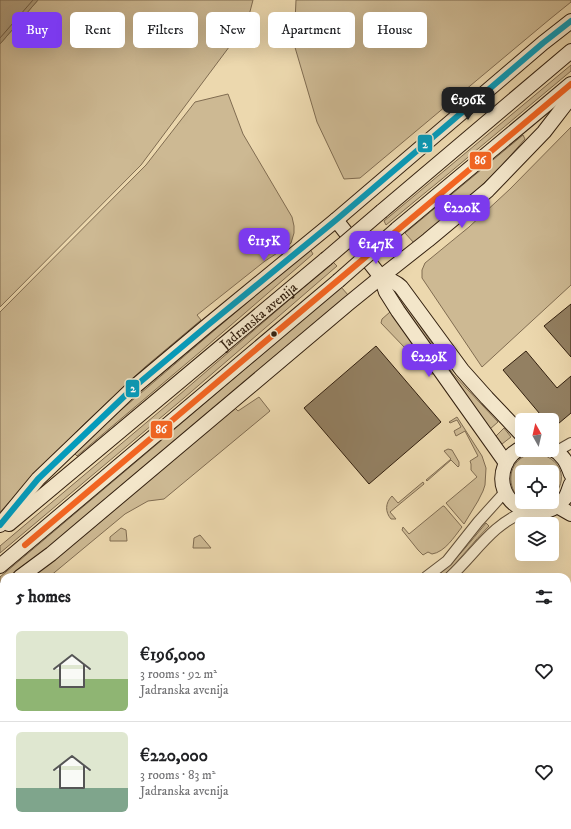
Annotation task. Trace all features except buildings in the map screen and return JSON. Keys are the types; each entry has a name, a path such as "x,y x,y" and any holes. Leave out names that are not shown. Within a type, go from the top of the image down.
{"main road":[{"path":"0,525 38,478 133,388 336,220 543,43 571,21"},
{"name":"Jadranska avenija","path":"0,532 326,259 571,51"},
{"name":"Jadranska avenija","path":"0,566 338,281 397,229 571,84"},
{"path":"25,573 51,554 381,277 488,190 544,132 571,96"},
{"path":"336,220 381,277 386,292 392,303 506,464"},
{"path":"381,277 396,282 401,287 462,370 515,427"},
{"path":"515,453 506,464 503,471 505,492 515,505 526,511 542,512 552,509"},
{"path":"559,453 563,456 570,469"},
{"path":"559,504 565,497 571,484"},
{"path":"559,507 571,514"}],"street":[{"path":"559,448 571,443"},
{"path":"431,573 447,561 478,522 505,492"},
{"path":"454,573 482,541 511,518 526,511"}],"shaded area":[{"path":"38,0 253,0 250,12 206,12 206,48 228,48 141,165 0,307 0,44 12,30 12,48 62,48 62,12 28,12"},
{"path":"296,0 571,0 571,2 360,178 344,179 317,122 295,48 355,48 355,12 295,12"},
{"path":"571,65 571,71 386,225 384,221"},
{"path":"228,94 243,134 292,217 294,233 291,243 265,261 197,315 201,320 145,367 82,426 0,512 0,312 146,165 195,102"},
{"path":"571,127 571,285 482,367 422,278 422,270 425,263 469,227 510,189"},
{"path":"523,135 525,139 497,171 414,243 405,233"},
{"path":"310,249 313,254 200,352 77,456 73,452 121,410"},
{"path":"333,262 337,266 184,398 0,553 0,546 179,395"},
{"path":"341,287 349,296 34,559 15,573 5,573"},
{"path":"403,301 453,374 498,422 490,429 400,303"},
{"path":"390,312 433,374 430,374 381,323 382,319"},
{"path":"259,397 270,411 164,499 148,501 125,514 54,573 37,573 235,408 238,411"},
{"path":"457,417 482,456 486,468 485,485 483,491 464,524 446,503 477,477 471,470 470,461 478,456 465,431 456,436 454,431 461,427 457,420 450,423 449,422"},
{"path":"504,428 511,437 502,444 496,436"},
{"path":"448,449 452,450 459,462 459,466 458,467 451,460 427,481 426,480 451,459 444,451"},
{"path":"524,457 548,457 558,465 515,465 515,493 512,486 511,474 513,468 516,463"},
{"path":"559,468 561,476 561,484 559,489"},
{"path":"423,482 424,484 390,512 396,519 391,519 388,513 387,505 392,496 398,503"},
{"path":"443,506 462,527 449,544 437,553 432,554 428,552 423,555 402,530 403,527 409,534"},
{"path":"486,523 489,526 446,573 441,573 456,558"},
{"path":"121,528 126,530 127,541 110,541 110,537"},
{"path":"200,535 211,548 193,548 194,538"}],"water":[{"path":"0,0 38,0 28,12 12,12 12,30 0,44"}],"transit line":[{"name":"2","path":"0,525 38,479 133,388 336,220 543,43 571,21"},
{"name":"86","path":"25,545 571,84"}]}
